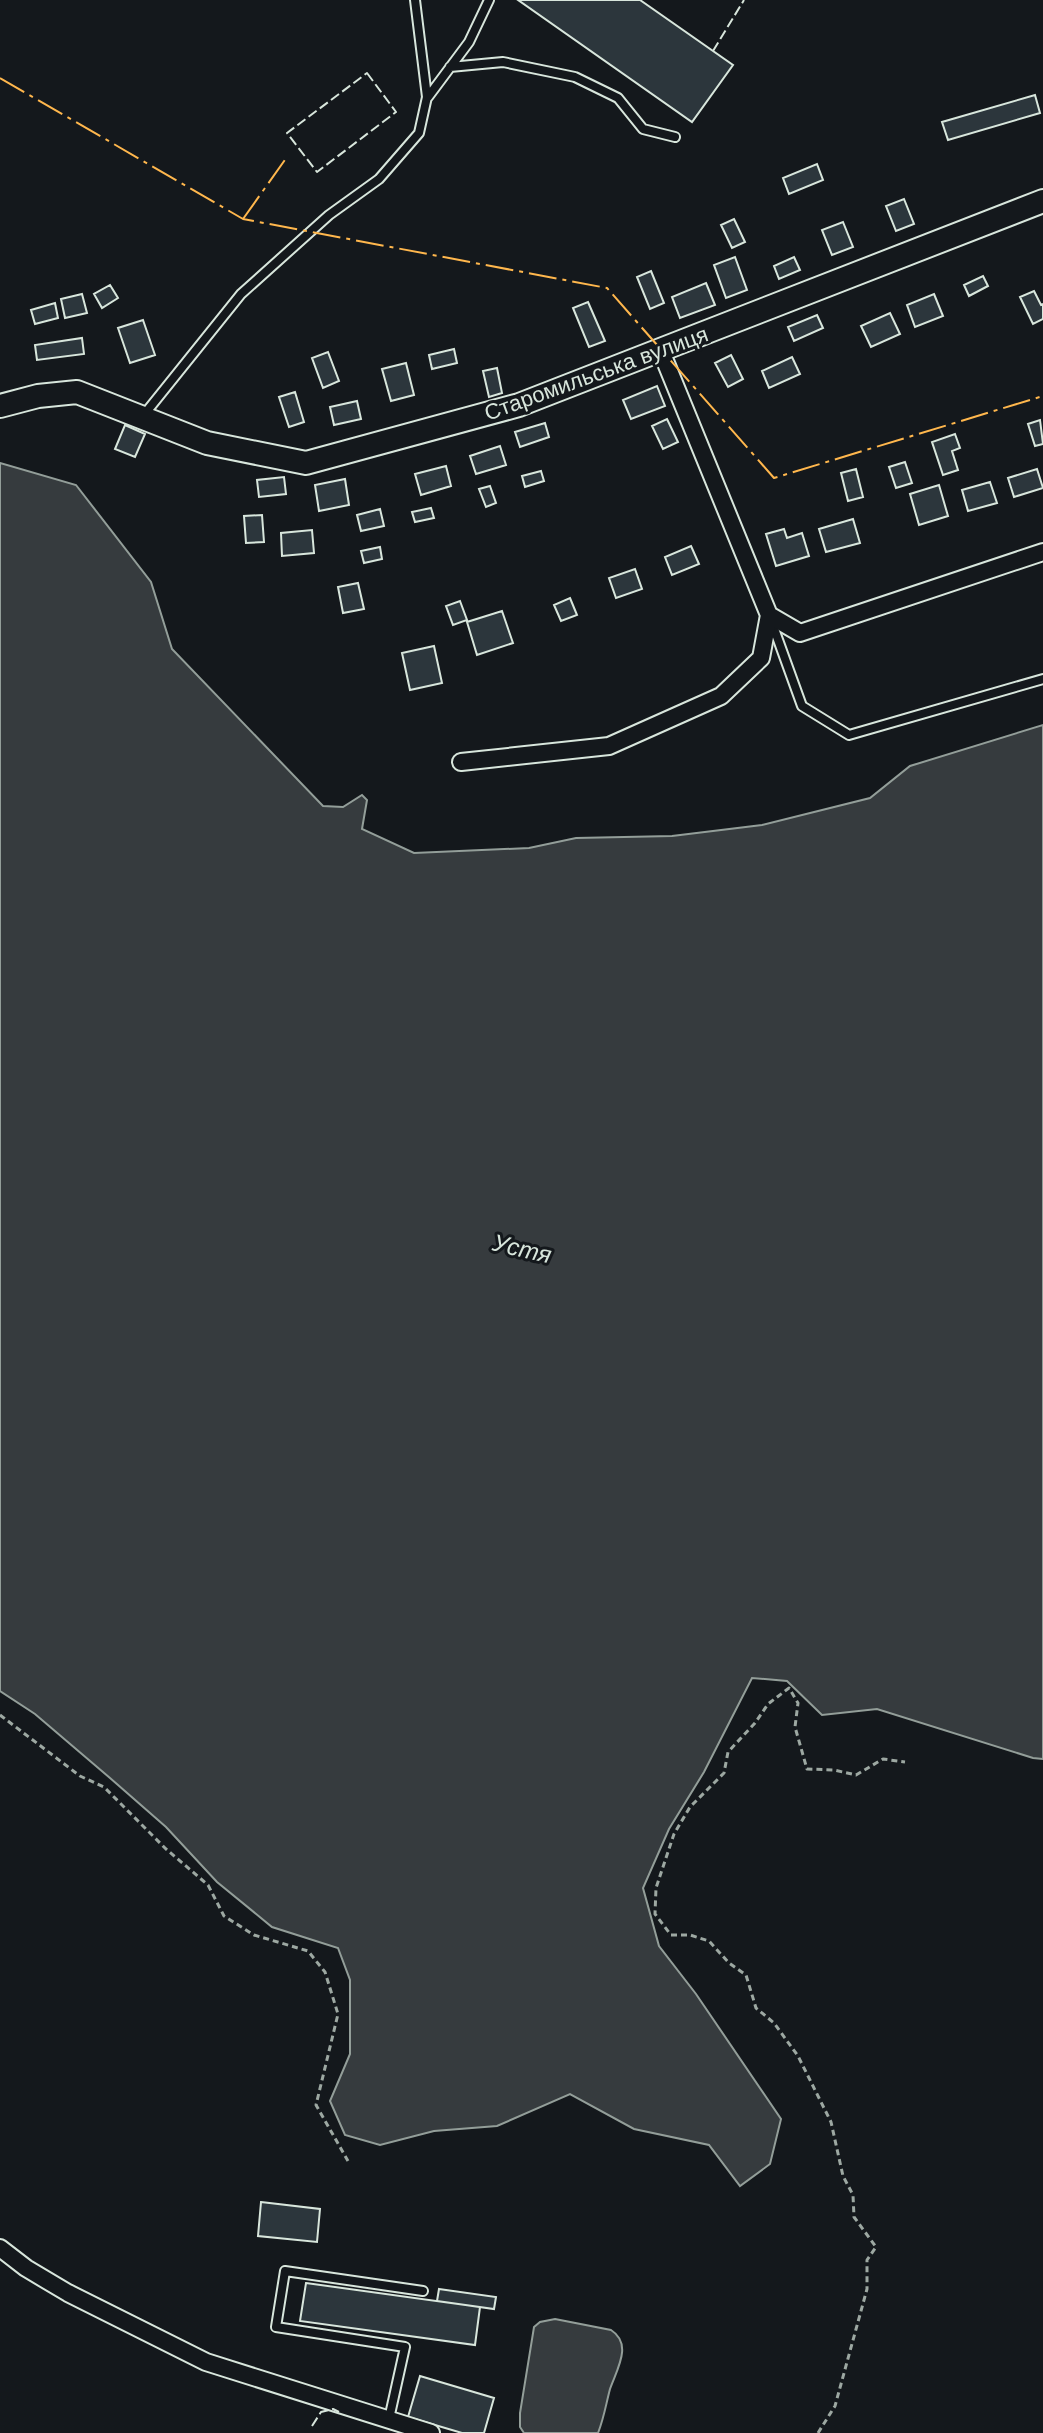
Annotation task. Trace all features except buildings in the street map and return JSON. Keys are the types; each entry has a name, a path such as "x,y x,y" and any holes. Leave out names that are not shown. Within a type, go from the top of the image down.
{"street":[{"name":"Старомильська вулиця","path":"0,406 38,396 77,392 207,443 306,463 519,405 1043,201"},
{"path":"461,762 609,746 721,696 761,658 769,615 661,351"},
{"path":"769,615 800,633 1043,552"},
{"path":"0,2248 68,2293 206,2362 431,2433"}],"lane":[{"path":"142,417 241,294 329,215 379,179 419,133 427,97 415,0"},
{"path":"427,97 469,42 489,0"},
{"path":"450,67 503,62 575,77 618,98 643,129 675,137"},
{"path":"769,615 802,706 849,735 1043,679"},
{"path":"389,2419 405,2347 276,2327 285,2271 423,2291"}],"path":[{"path":"818,2433 835,2406 867,2289 867,2260 876,2247 854,2217 853,2195 843,2176 831,2122 798,2056 774,2023 756,2008 746,1975 729,1963 709,1941 690,1935 671,1935 655,1914 656,1888 674,1834 690,1807 724,1773 728,1752 768,1704 789,1688 798,1703 795,1727 807,1769 856,1775 883,1759 905,1762"},
{"path":"0,1715 80,1776 104,1787 166,1849 208,1885 224,1916 254,1935 308,1951 325,1972 338,2014 316,2105 348,2161"}],"water":[{"name":"Устя","path":"0,463 76,485 151,582 172,649 323,806 343,807 362,795 367,800 362,829 414,853 529,848 576,838 672,836 762,825 870,798 910,766 1043,725 1043,1759 877,1709 822,1715 787,1681 752,1678 704,1772 669,1829 643,1888 659,1946 696,1994 781,2119 770,2164 740,2186 709,2145 634,2129 570,2094 497,2126 434,2131 380,2145 345,2135 330,2101 350,2054 350,1980 338,1948 272,1927 217,1882 166,1827 110,1778 35,1714 0,1691"},
{"path":"555,2319 611,2330 621,2342 619,2365 598,2433 524,2433 520,2427 534,2327 540,2322"}],"fence":[{"path":"713,51 744,0"},
{"path":"367,73 396,112 317,172 287,133 367,73"},
{"path":"312,2426 321,2412 333,2409 339,2412"}],"power":[{"path":"0,78 243,219 607,288 774,478 1043,396"},
{"path":"243,219 287,157"}]}
